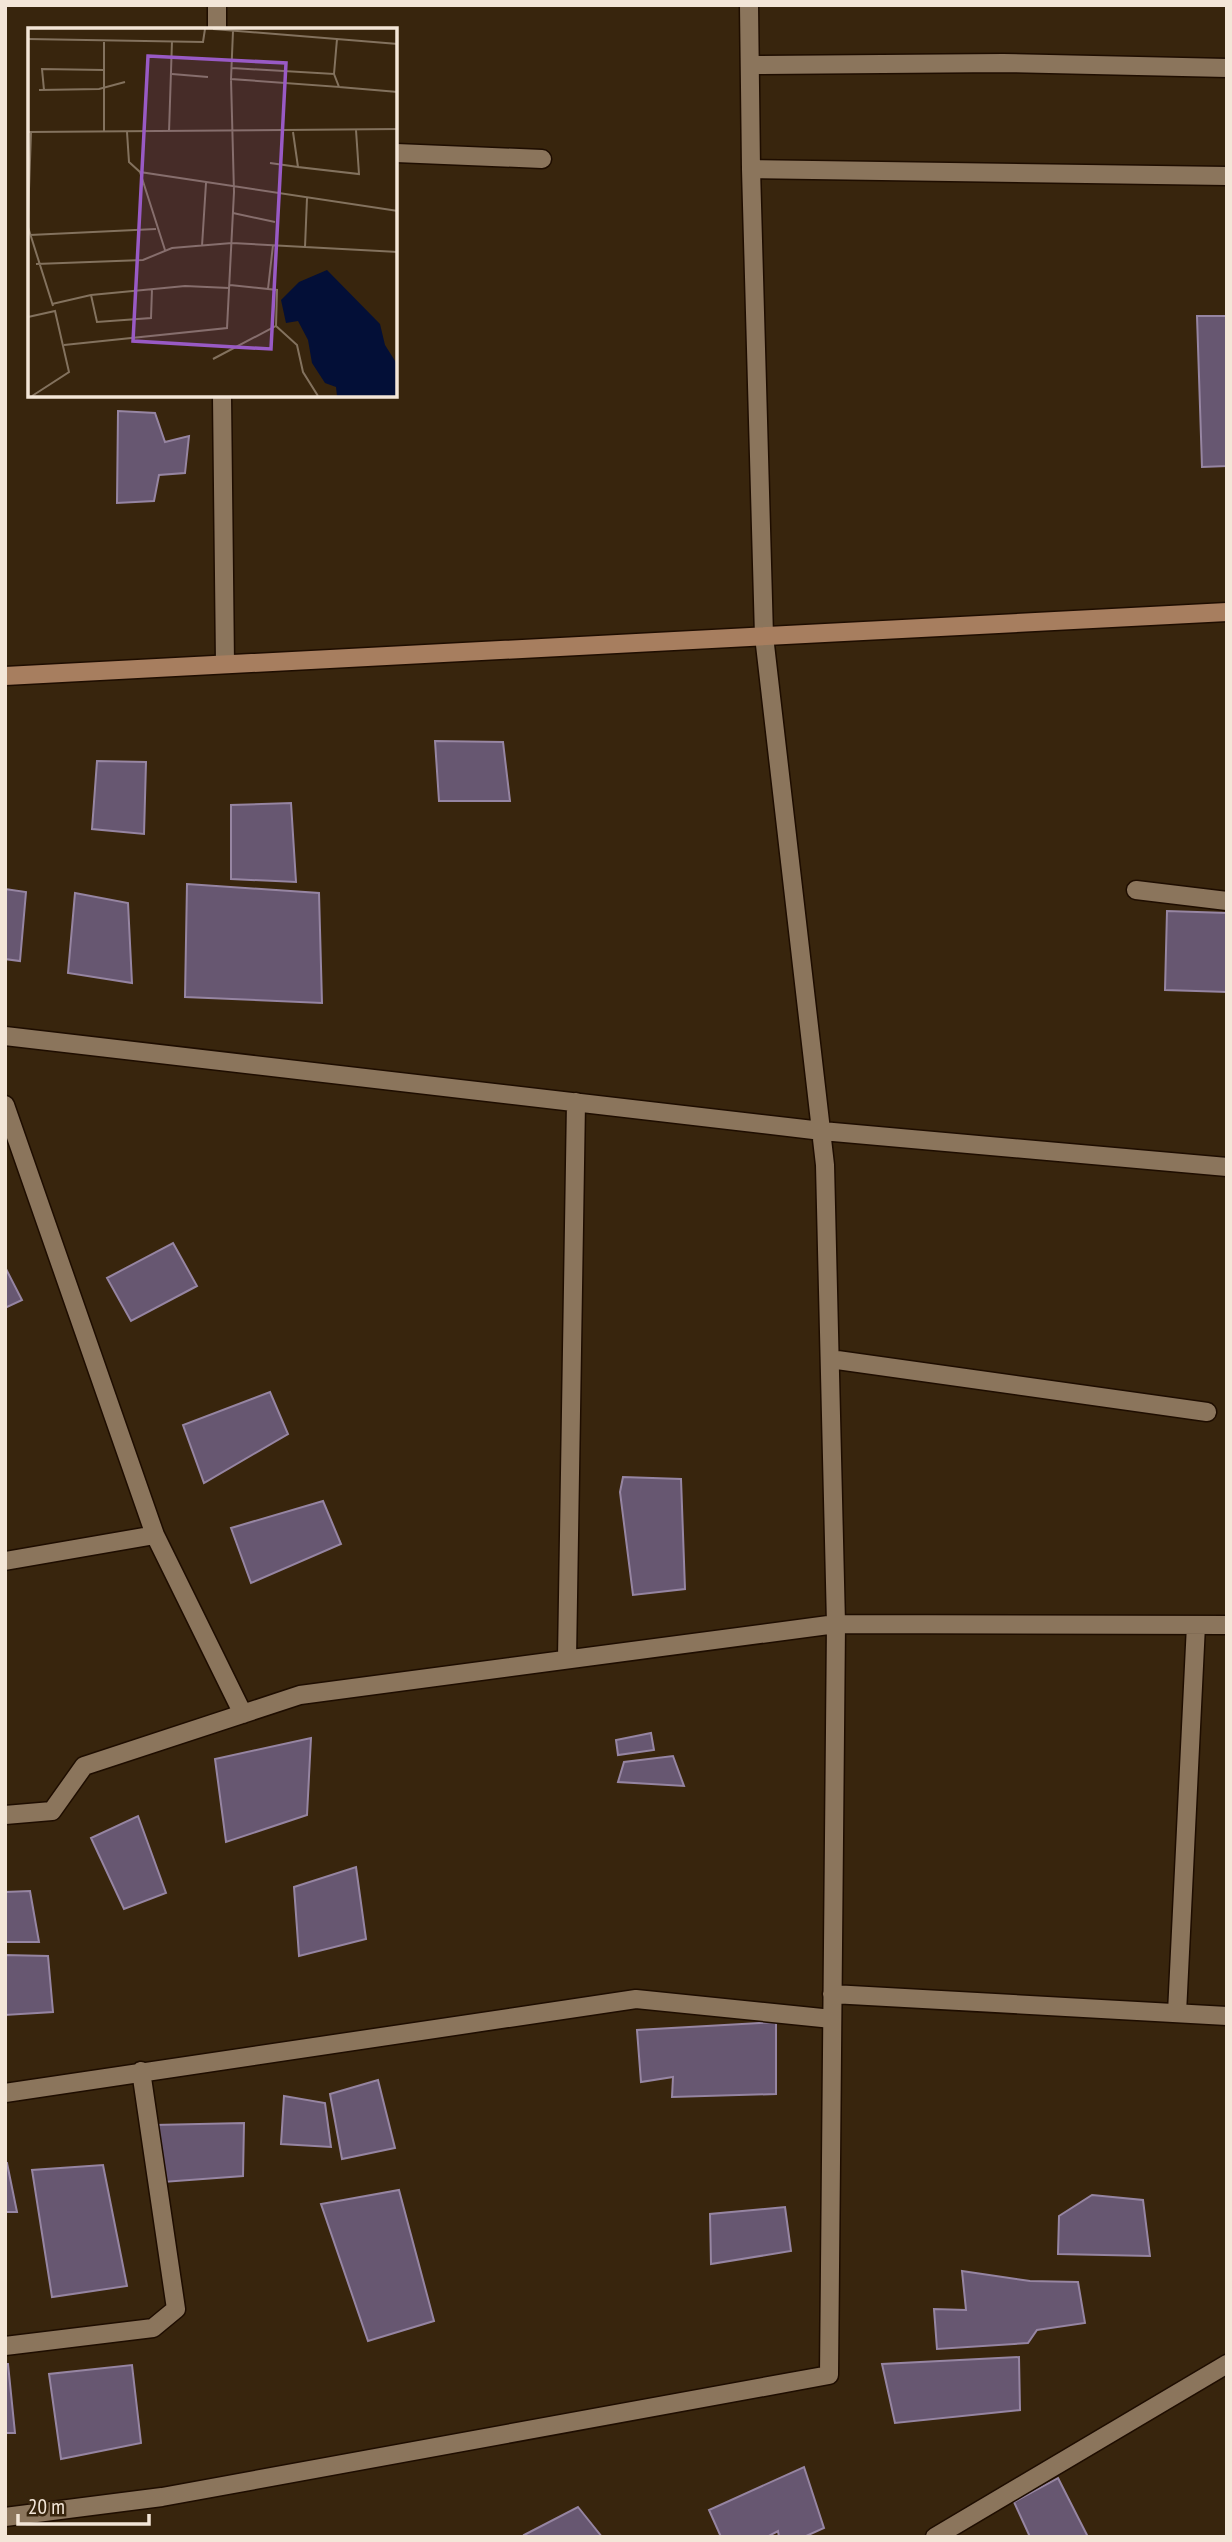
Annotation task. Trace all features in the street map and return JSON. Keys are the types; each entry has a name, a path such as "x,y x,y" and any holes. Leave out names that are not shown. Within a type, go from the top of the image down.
{"street":[{"path":"217,5 217,28"},
{"path":"5,2517 162,2497 829,2375 836,1624 830,1359 822,1131 764,636 749,5"},
{"path":"750,65 1003,63 1227,68"},
{"path":"397,153 542,159"},
{"path":"751,169 1227,176"},
{"path":"222,397 225,664"},
{"path":"5,676 1227,612"},
{"path":"1136,890 1227,901"},
{"path":"5,1036 822,1131 1227,1167"},
{"path":"567,1659 576,1102"},
{"path":"5,1105 155,1535 243,1714"},
{"path":"830,1359 1207,1412"},
{"path":"5,1561 155,1535"},
{"path":"5,1815 52,1811 84,1766 300,1695 836,1624 1227,1625"},
{"path":"1177,2013 1196,1625"},
{"path":"832,1994 1227,2016"},
{"path":"5,2093 636,1999 832,2019"},
{"path":"5,2346 153,2328 176,2309 141,2071"},
{"path":"935,2537 1227,2364"}],"building":[{"path":"1197,316 1227,316 1227,466 1202,467"},
{"path":"118,411 155,413 165,442 189,436 185,473 159,475 154,501 117,503"},
{"path":"435,741 503,742 510,801 439,801"},
{"path":"97,761 146,762 144,834 92,829"},
{"path":"291,803 296,882 231,879 231,805"},
{"path":"187,884 319,893 322,1003 185,997"},
{"path":"5,889 26,892 20,961 5,959"},
{"path":"75,893 128,903 132,983 68,973"},
{"path":"1167,911 1227,913 1227,992 1165,990"},
{"path":"173,1243 197,1286 131,1321 107,1278"},
{"path":"5,1267 22,1300 5,1308"},
{"path":"270,1392 288,1434 204,1483 183,1425"},
{"path":"623,1477 681,1479 685,1589 633,1595 620,1492"},
{"path":"323,1501 341,1544 251,1583 231,1528"},
{"path":"651,1733 654,1750 618,1755 616,1740"},
{"path":"311,1738 307,1815 226,1842 215,1759"},
{"path":"673,1756 684,1786 618,1782 624,1762"},
{"path":"138,1816 166,1893 124,1909 91,1838"},
{"path":"356,1867 366,1939 299,1956 294,1887"},
{"path":"30,1891 39,1942 5,1942 5,1892"},
{"path":"5,1955 48,1956 53,2012 5,2015"},
{"path":"776,2022 776,2094 672,2097 673,2077 641,2082 637,2030"},
{"path":"378,2080 395,2148 342,2159 330,2094"},
{"path":"284,2096 325,2103 331,2147 281,2144"},
{"path":"244,2123 243,2176 163,2182 154,2125"},
{"path":"7,2163 17,2212 5,2212"},
{"path":"103,2165 127,2286 52,2297 32,2170"},
{"path":"399,2190 434,2321 368,2341 321,2204"},
{"path":"1092,2195 1143,2200 1150,2256 1058,2254 1059,2216"},
{"path":"785,2207 791,2251 711,2264 710,2214"},
{"path":"962,2271 1030,2281 1078,2282 1085,2323 1037,2330 1028,2343 937,2349 934,2309 966,2310"},
{"path":"1019,2357 1020,2410 895,2423 882,2364"},
{"path":"5,2364 8,2364 15,2433 5,2433"},
{"path":"132,2365 141,2443 61,2459 49,2374"},
{"path":"804,2467 824,2528 804,2537 779,2537 778,2531 767,2537 721,2537 709,2510"},
{"path":"1058,2478 1088,2537 1030,2537 1014,2502"},
{"path":"578,2507 602,2537 525,2537 524,2535"}]}
